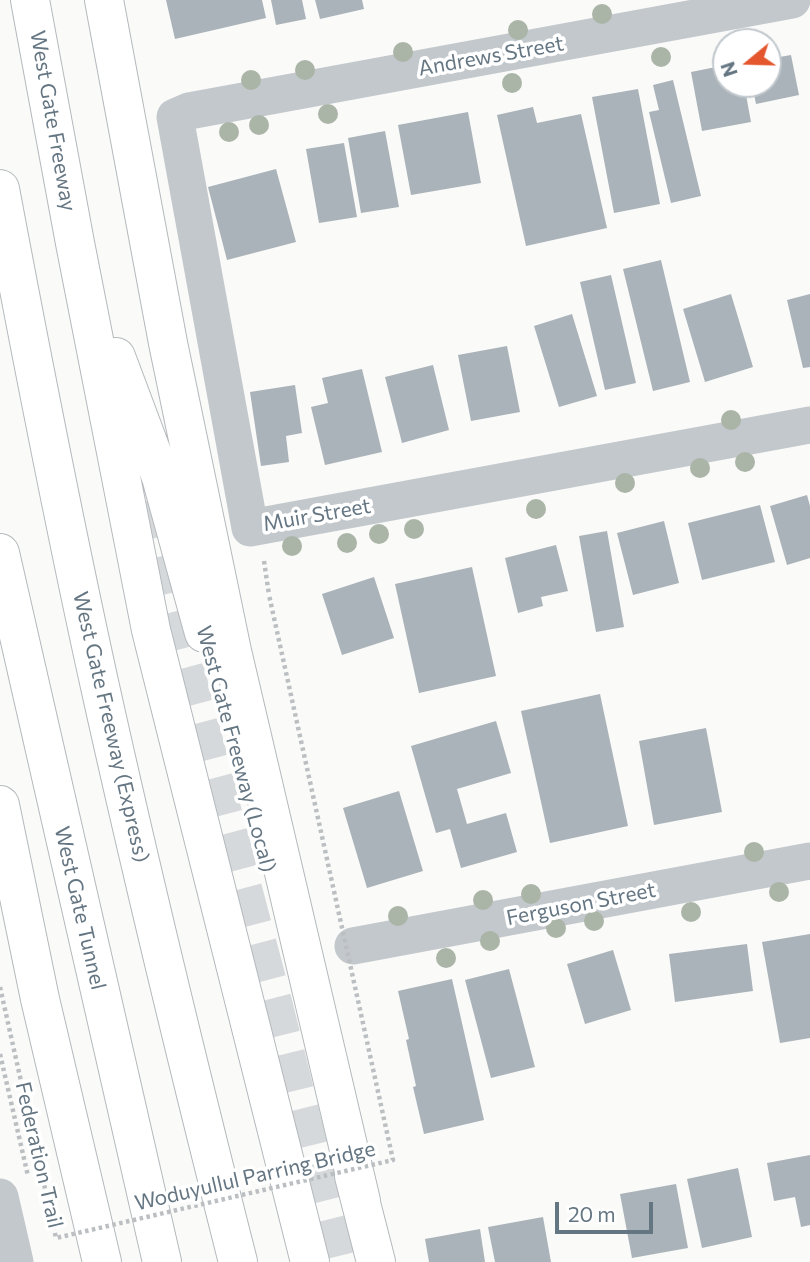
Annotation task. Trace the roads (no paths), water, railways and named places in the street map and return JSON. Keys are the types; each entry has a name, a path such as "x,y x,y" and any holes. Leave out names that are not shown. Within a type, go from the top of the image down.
{"highway":[{"name":"West Gate Freeway","path":"30,0 75,243"},
{"path":"104,0 170,357 232,651 361,1201"},
{"name":"West Gate Freeway (Express)","path":"0,189 99,683 201,1117 239,1262"},
{"name":"West Gate Freeway (Local)","path":"75,243 161,477 376,1262"},
{"path":"75,243 151,630 310,1262"},
{"name":"West Gate Tunnel","path":"0,553 162,1262"},
{"path":"0,805 40,999 102,1262"}],"street":[{"name":"Andrews Street","path":"190,111 792,0"},
{"name":"Muir Street","path":"190,111 175,117 250,527 810,425"},
{"name":"Ferguson Street","path":"353,946 810,861"},
{"path":"15,1189 15,1262"}],"tunnel":[{"path":"143,502 274,1006 337,1262"}]}
